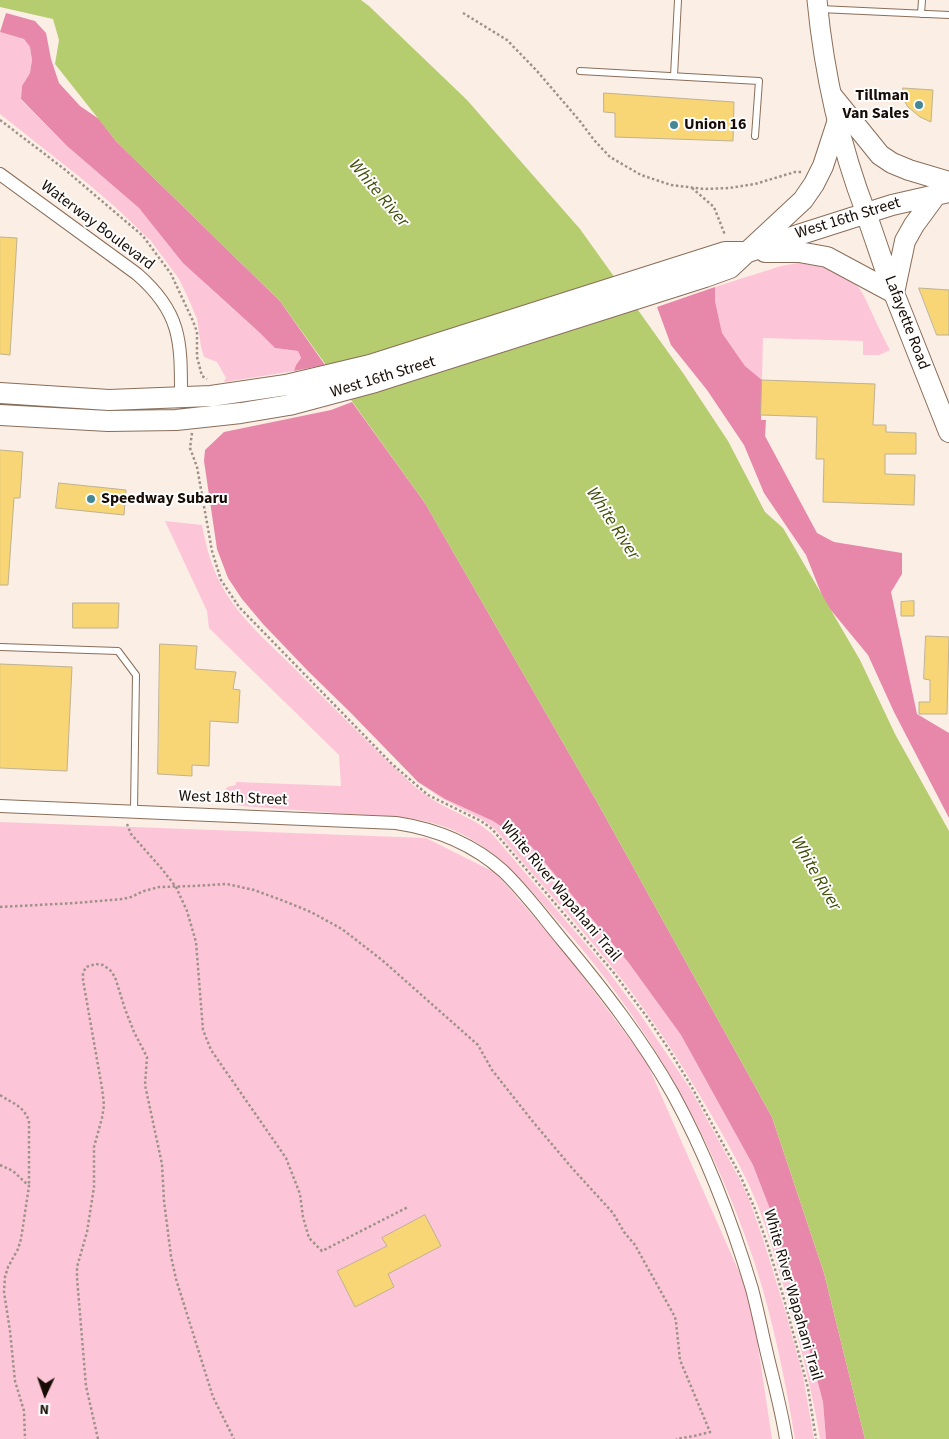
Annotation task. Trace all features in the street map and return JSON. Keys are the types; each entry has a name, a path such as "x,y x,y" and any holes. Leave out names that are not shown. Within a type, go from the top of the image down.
{"main road":[{"path":"818,4 824,59 838,120 845,150 866,213"},
{"path":"748,252 799,252 827,257 894,293 905,241 914,225 945,190 880,155 833,97"},
{"path":"748,252 803,200 814,184 823,166 838,120"},
{"name":"West 16th Street","path":"0,393 109,400 181,398 220,395 286,385 370,364 702,269 730,268 748,252 798,234 945,190"},
{"name":"Lafayette Road","path":"866,213 894,293 942,394 949,432"},
{"name":"West 16th Street","path":"0,415 108,421 176,420 241,413 289,405 375,382 702,269"}],"street":[{"name":"Waterway Boulevard","path":"0,174 155,290 168,311 177,334 180,353 181,398"},
{"name":"West 18th Street","path":"0,806 396,823 434,831 462,843 494,863 516,885 609,998 634,1032 692,1131 708,1164 752,1291 786,1439"}],"lane":[{"path":"674,76 678,0"},
{"path":"921,14 922,0"},
{"path":"818,4 949,15"},
{"path":"580,71 758,81 755,136"},
{"path":"0,647 118,651 136,675 128,811"}],"path":[{"path":"463,12 507,40 537,71 610,157 641,175 671,185 704,189 755,184 795,172 805,172"},
{"path":"0,120 63,168 143,236 171,274 187,306 196,332 197,357 202,376 210,383"},
{"path":"691,187 714,207 725,235"},
{"name":"White River Wapahani Trail","path":"192,430 190,448 197,467 212,551 222,580 239,607 392,764 428,795 482,821 492,829 614,974 668,1048 721,1138 755,1209 768,1246 799,1352 811,1404 816,1439"},
{"path":"128,811 131,834 176,887 187,912 196,942 204,1030 211,1050 286,1158 300,1194 302,1217 309,1238 322,1251 408,1207"},
{"path":"0,907 75,904 123,899 159,887 227,884 254,890 311,912 342,929 382,960 478,1045 492,1070 572,1168 614,1213 624,1232 635,1245 675,1317 680,1360 710,1432 676,1439"},
{"path":"98,1439 86,1386 77,1278 77,1267 87,1232 94,1187 94,1147 104,1105 83,980 83,973 86,967 96,964 104,965 115,977 134,1032 147,1057 145,1071 146,1092 162,1164 164,1201 176,1279 213,1397 234,1439"},
{"path":"0,1095 18,1105 25,1112 28,1121 29,1186 21,1239 7,1272 4,1292 15,1381 24,1411 25,1439"},
{"path":"0,1165 13,1171 29,1186"}],"shaded area":[{"path":"6,13 35,21 46,33 51,59 59,83 80,106 99,119 116,141 280,301 325,365 294,371 301,358 298,351 275,348 183,263 139,208 67,146 21,99 22,86 30,73 32,60 30,47 24,39 0,32"},
{"path":"0,32 24,39 30,47 32,60 30,73 22,86 21,100 67,146 139,208 208,286 275,348 298,351 301,358 294,371 224,381 226,378 217,362 204,357 197,319 179,279 151,241 86,182 0,114"},
{"path":"798,263 823,266 846,276 852,281 864,296 890,350 879,355 863,355 863,341 763,338 762,380 745,366 722,333 715,301 715,287 781,266"},
{"path":"715,287 715,301 722,333 745,366 762,380 761,420 766,420 765,436 817,533 834,542 902,553 902,574 891,592 917,714 949,733 949,818 894,712 868,655 825,603 806,555 764,493 744,445 707,390 671,345 657,307"},
{"path":"352,402 425,503 596,800 772,1117 824,1273 865,1439 826,1439 823,1402 777,1227 753,1165 681,1035 628,962 531,846 493,821 445,799 418,782 263,624 242,599 228,578 217,549 204,461 205,450 224,432 331,410"},
{"path":"165,521 202,525 209,556 215,571 237,609 265,640 414,786 438,803 477,823 493,835 602,963 640,1014 691,1090 749,1199 785,1310 803,1376 814,1439 795,1439 778,1349 754,1261 718,1169 696,1124 673,1080 619,996 533,893 510,869 484,848 455,831 429,822 403,818 242,806 227,801 225,792 227,787 236,785 236,782 341,786 339,755 209,628 207,611"},
{"path":"418,782 445,799 493,821 531,846 628,962 681,1035 754,1165 777,1227 823,1402 826,1439 820,1439 798,1338 758,1206 734,1155 686,1073 632,992 496,830 483,820 441,798"},
{"path":"0,822 426,838 496,873 566,954 646,1061 751,1299 772,1439 0,1439"}],"water":[{"name":"White River","path":"0,0 361,0 467,100 580,229 683,373 728,441 765,512 783,528 860,660 895,734 949,831 949,1439 865,1439 824,1273 772,1117 596,800 425,503 280,301 116,141 55,64 59,40 53,19 0,7"}],"building":[{"name":"Tillman Van Sales","path":"903,88 933,90 931,122 920,117 908,107 905,102"},
{"name":"Union 16","path":"604,93 734,102 733,141 615,137 615,113 604,112"},
{"path":"0,237 17,238 10,355 0,354"},
{"path":"919,288 949,290 949,335 937,335"},
{"path":"762,380 875,384 873,425 886,425 886,432 916,433 916,454 885,454 885,474 915,475 914,505 823,502 824,459 816,459 817,417 761,415"},
{"path":"0,450 23,452 20,498 14,498 8,585 0,585"},
{"name":"Speedway Subaru","path":"59,483 126,490 124,515 56,508"},
{"path":"914,601 914,616 901,616 901,602"},
{"path":"73,603 119,603 118,628 73,628"},
{"path":"926,636 949,637 947,714 919,714 919,702 930,702 930,680 924,679"},
{"path":"160,644 197,646 195,669 236,672 233,689 240,690 238,723 210,721 209,766 192,765 192,776 158,774"},
{"path":"0,664 72,667 67,771 0,768"},
{"path":"425,1215 441,1246 388,1274 394,1287 355,1307 337,1271 387,1246 382,1238"}],"place":[{"name":"Tillman Van Sales","path":"919,105"},
{"name":"Union 16","path":"674,125"},
{"name":"Speedway Subaru","path":"91,499"}]}
